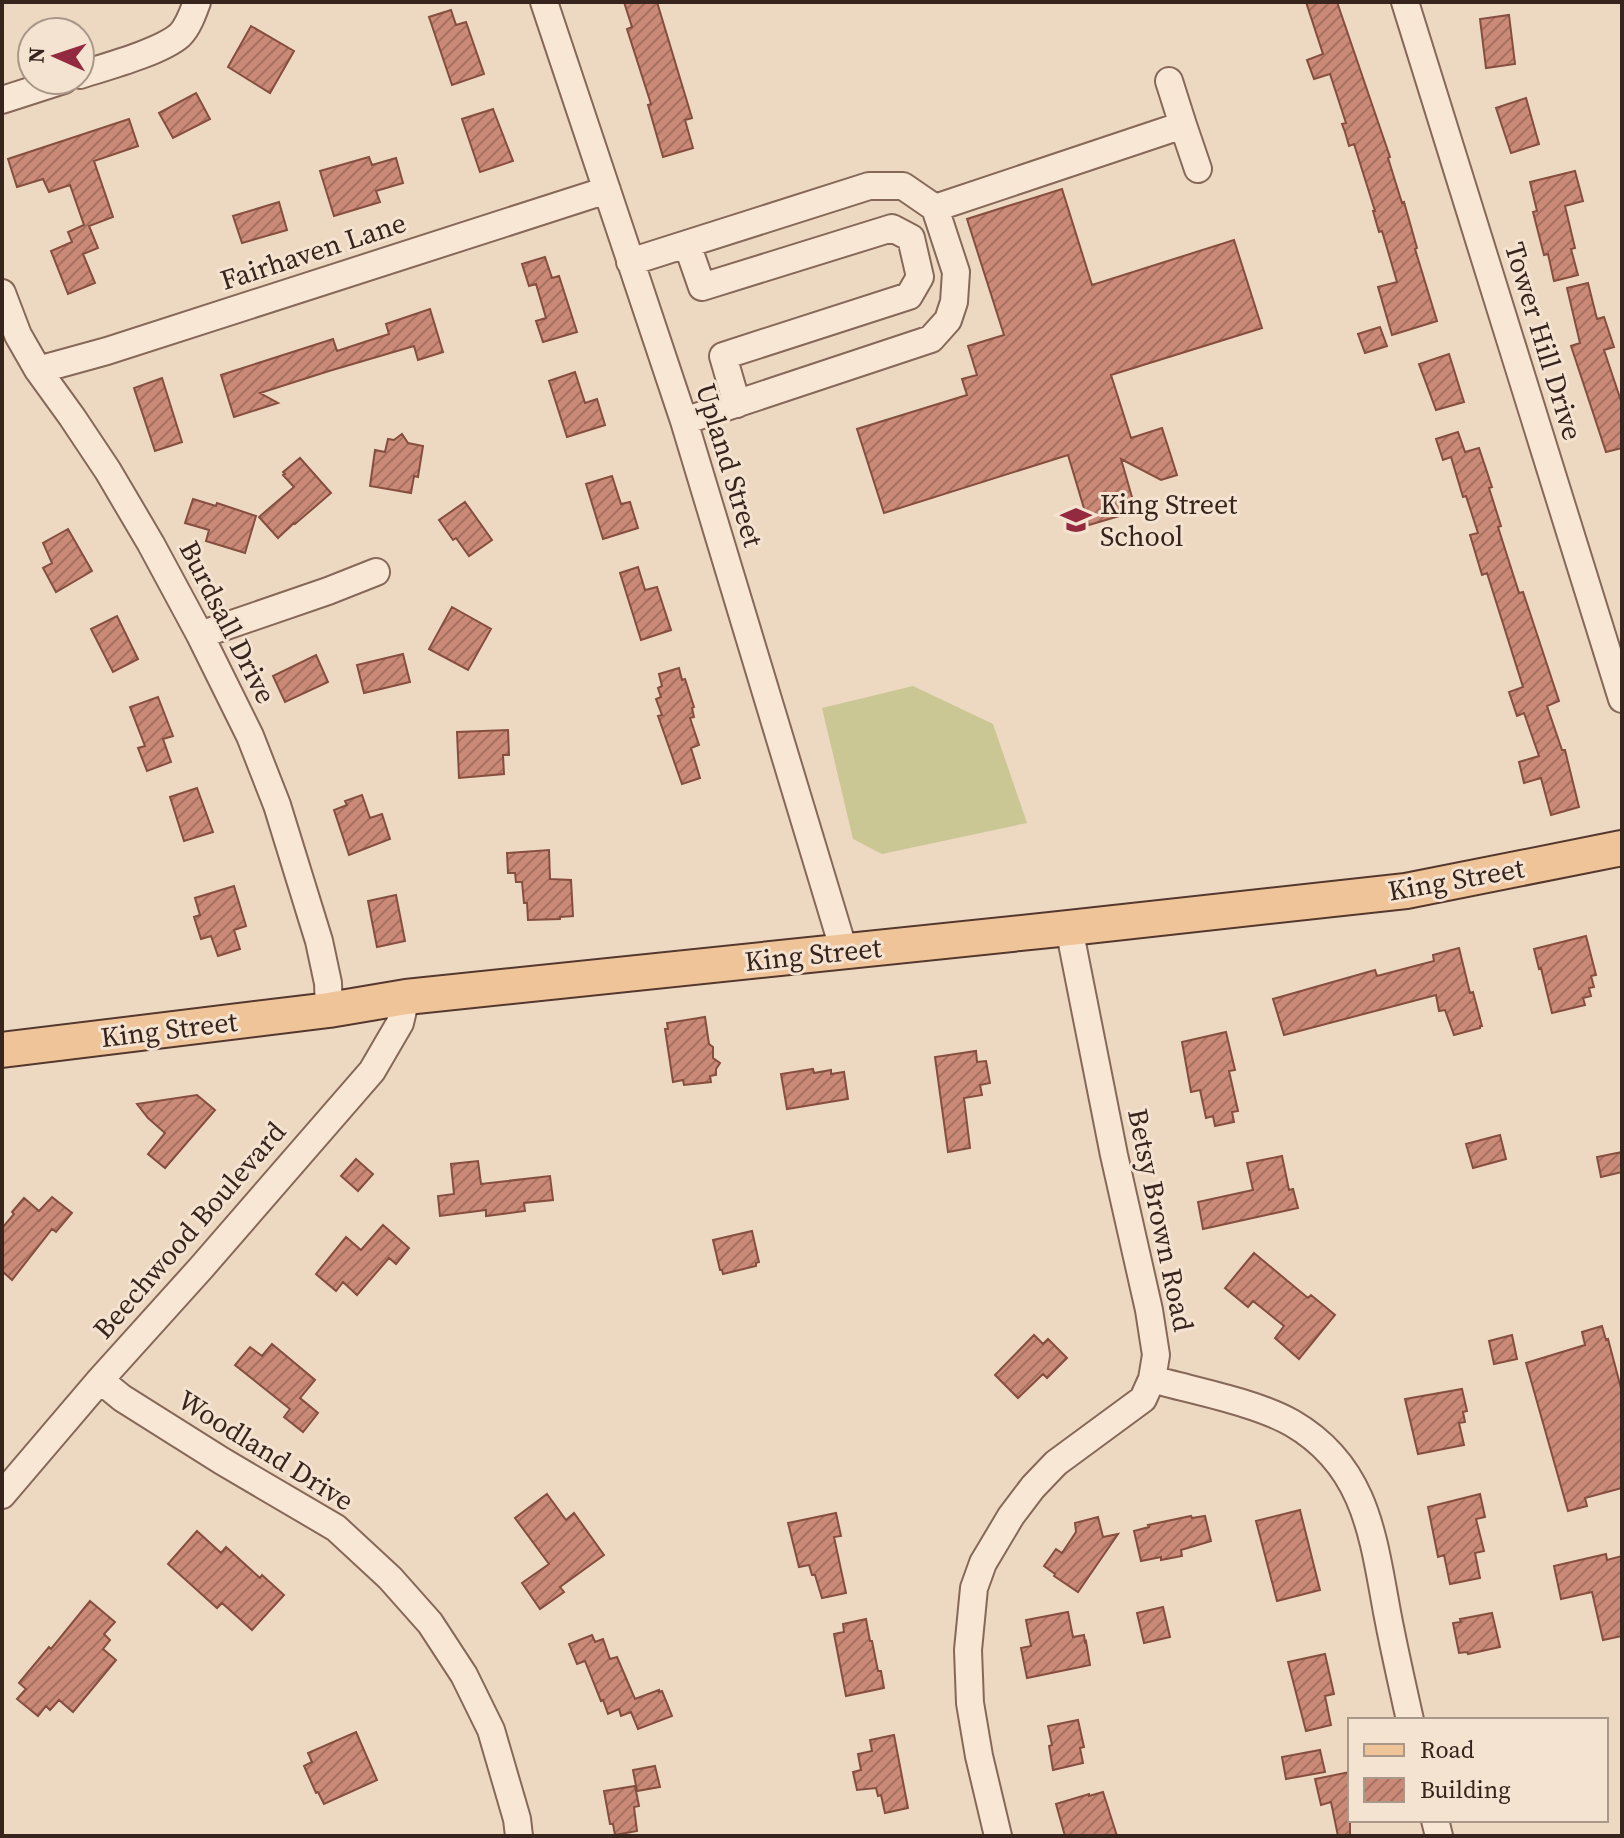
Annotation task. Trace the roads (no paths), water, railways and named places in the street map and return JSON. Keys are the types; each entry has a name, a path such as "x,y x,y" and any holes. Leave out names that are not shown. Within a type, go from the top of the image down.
{"main road":[{"name":"King Street","path":"2,1050 329,1010 406,997 1406,891 1622,848"}],"street":[{"path":"96,69 161,47 181,35 197,2"},
{"name":"Upland Street","path":"544,2 684,421 844,951"},
{"name":"Tower Hill Drive","path":"1405,2 1622,699"},
{"path":"1169,81 1198,169"},
{"path":"935,208 1183,125"},
{"path":"630,262 869,186 903,186 935,208 956,272 954,302 948,320 931,339 684,421"},
{"name":"Fairhaven Lane","path":"38,370 107,351 607,190"},
{"path":"687,244 702,287 892,228 911,238 920,277 909,296 723,356 737,404"},
{"name":"Burdsall Drive","path":"2,293 18,335 38,370 108,471 151,544 250,736 277,805 319,941 328,983 329,1010"},
{"path":"200,635 376,572"},
{"name":"Betsy Brown Road","path":"1069,928 1149,1310 1156,1355 1152,1379"},
{"name":"Beechwood Boulevard","path":"2,1495 372,1071 400,1023 406,997"},
{"path":"998,1836 970,1703 968,1650 974,1588 983,1563 1011,1516 1033,1487 1056,1463 1143,1399 1152,1379 1265,1411 1293,1424 1318,1443 1339,1465 1356,1490 1368,1518 1410,1718"},
{"name":"Woodland Drive","path":"100,1380 159,1422 336,1528 390,1578 430,1623 464,1675 491,1730 517,1819 519,1836"}],"place":[{"name":"King Street School","path":"1076,520"}]}
